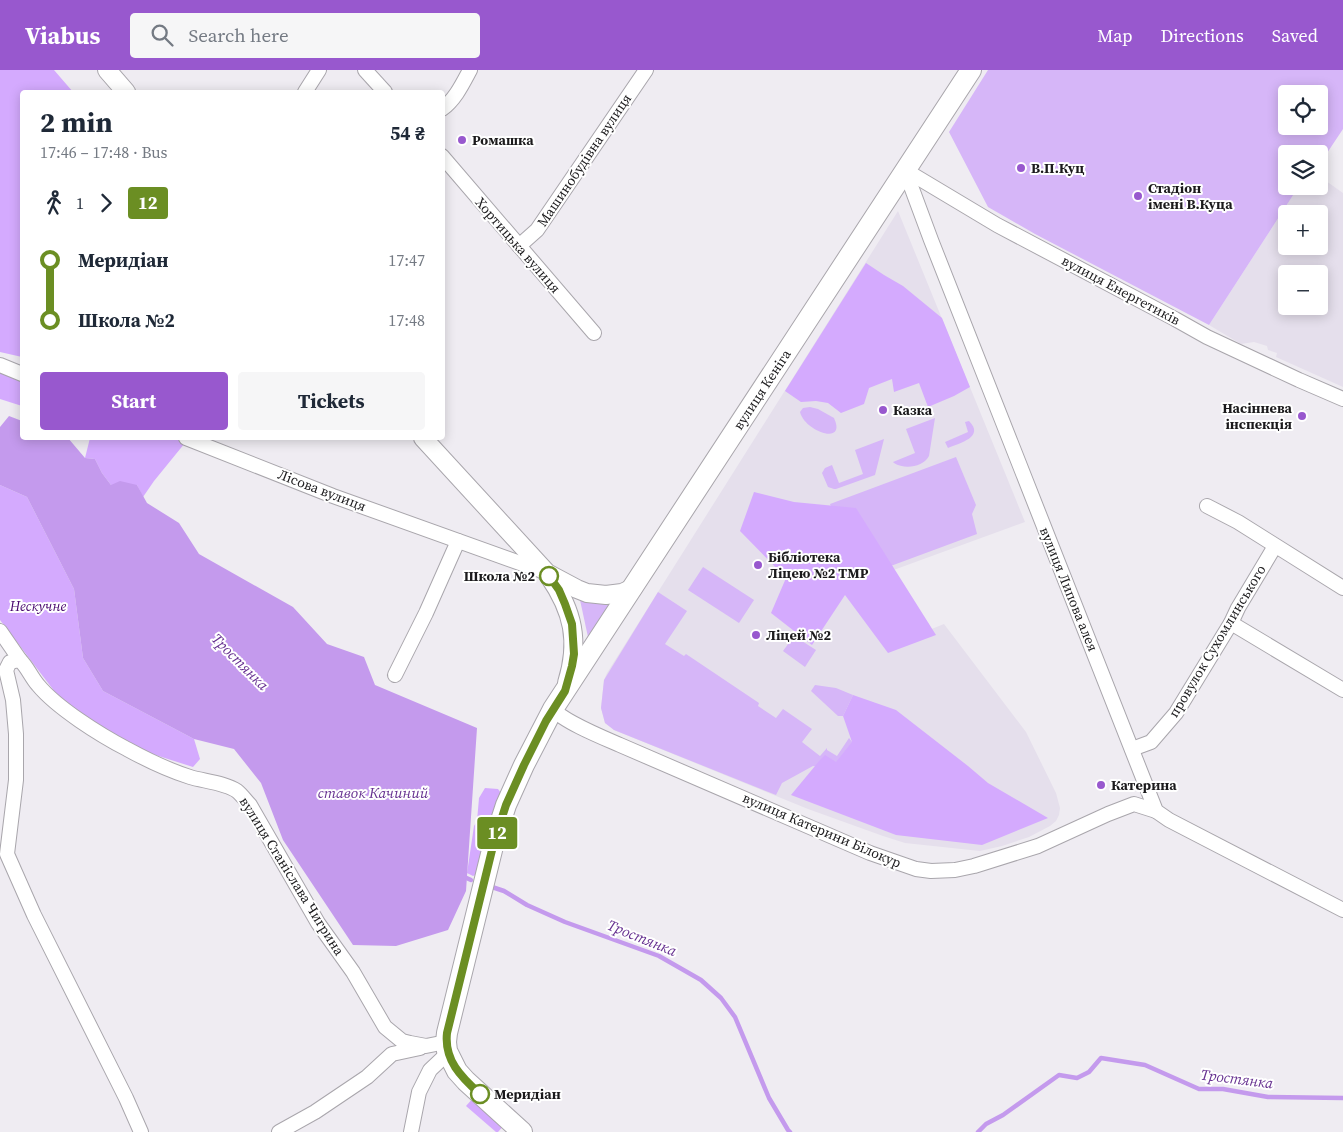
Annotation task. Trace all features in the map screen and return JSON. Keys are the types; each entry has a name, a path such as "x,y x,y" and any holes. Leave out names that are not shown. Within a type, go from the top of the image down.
{"main road":[{"name":"вулиця Кеніга","path":"447,1047 447,1033 494,842 506,805 546,721 971,70"},
{"path":"447,1047 457,1071 522,1132"}],"street":[{"path":"107,70 124,90"},
{"path":"306,90 319,70"},
{"path":"364,70 384,90"},
{"path":"445,107 463,84 470,70"},
{"name":"Машинобудівна вулиця","path":"519,246 537,230 646,70"},
{"name":"Хортицька вулиця","path":"445,160 594,333"},
{"name":"вулиця Енергетиків","path":"905,170 997,224 1175,318 1207,337 1298,380 1343,398"},
{"name":"вулиця Липова алея","path":"905,170 1156,811"},
{"path":"0,365 20,373"},
{"name":"Лісова вулиця","path":"191,440 333,496 547,573"},
{"path":"425,440 547,573 559,590 572,624 574,654 565,691"},
{"path":"1207,506 1238,522 1343,588"},
{"path":"395,675 426,613 458,541"},
{"name":"провулок Сухомлинського","path":"1132,749 1151,742 1166,726 1183,702 1275,546"},
{"path":"547,573 587,593 606,595 622,593 633,588"},
{"path":"1231,623 1343,690"},
{"name":"вулиця Станіслава Чигрина","path":"0,632 26,666 37,685 56,702 102,734 157,764 190,777 236,791 250,805 318,923 353,972 386,1027 402,1041 426,1046 447,1047"},
{"path":"20,660 10,662 6,670 13,700 16,734 16,780 6,854 141,1132"},
{"name":"вулиця Катерини Білокур","path":"553,709 556,713 579,726 620,745 870,853 916,869 931,871 974,866 1038,846 1134,804 1156,811"},
{"path":"1156,811 1169,820 1343,910"},
{"path":"279,1132 316,1112 367,1077 392,1054 426,1046"},
{"path":"411,1132 419,1092 430,1070 447,1047"}],"shaded area":[{"name":"Стадіон імені В.Куца","path":"988,70 1343,70 1343,129 1328,152 1328,145 1278,145 1278,195 1293,195 1287,205 1278,205 1278,218 1209,325 1035,234 988,207 949,132"},
{"path":"1328,182 1343,193 1343,387 1276,357 1277,353 1268,350 1267,346 1254,342 1241,344 1209,325 1278,218 1278,255 1328,255 1328,205 1287,205 1293,195 1328,195"},
{"name":"Ліцей №2","path":"898,211 1025,522 858,583 887,647 944,624 1026,732 1056,793 1060,808 1059,815 1050,826 1029,837 980,851 905,843 808,809 614,730 605,723 601,708 604,680 607,673"},
{"path":"803,408 818,409 834,418 835,432 830,434 816,430 803,419 800,412"},
{"path":"935,418 929,456 926,460 918,465 908,467 894,463 915,453 906,429"},
{"path":"969,421 973,427 973,435 969,439 948,448 945,442 968,432 965,422"},
{"path":"884,439 875,475 836,489 828,487 822,473 825,468 832,465 839,483 863,474 855,450"},
{"path":"956,457 976,505 972,514 977,534 861,577 830,504"},
{"path":"703,567 754,600 739,623 688,590"},
{"path":"658,592 687,611 665,644 684,656 686,654 759,703 758,706 776,718 783,709 812,729 802,742 820,756 827,748 827,750 837,756 849,738 866,759 852,774 813,766 782,783 776,795 614,730 605,723 601,708 604,680"},
{"path":"580,600 610,605 588,637"},
{"path":"794,636 816,650 805,667 783,651"},
{"path":"815,685 836,688 853,695 843,716 838,716 811,691"}],"green space":[{"path":"0,70 54,70 71,90 20,90 20,357 0,352"},
{"path":"866,263 903,286 942,318 970,387 928,407 919,383 894,392 892,379 869,388 864,404 841,413 828,403 816,401 801,402 785,391"},
{"path":"0,372 20,379 20,405 0,399"},
{"path":"90,440 187,440 143,497 137,485 111,485 95,459 85,458"},
{"name":"Нескучне","path":"0,485 27,497 74,589 83,658 103,691 194,739 200,759 193,767 121,744 58,696 0,620"},
{"path":"754,492 794,502 856,508 936,635 888,653 845,595 812,645 771,613 786,578 740,531"},
{"path":"853,695 896,710 988,783 1048,818 982,845 896,835 791,795 825,755 836,762 852,742 843,716"},
{"path":"485,788 498,789 501,793 478,874 473,876 467,873 474,826 477,821 479,798"},
{"path":"474,1097 505,1124 498,1132 466,1106"}],"water":[{"name":"ставок Качиний","path":"9,416 20,420 20,440 70,440 85,458 95,459 111,485 120,481 137,485 147,503 179,523 199,554 293,607 327,644 364,657 375,685 477,728 466,891 448,930 396,946 353,945 283,840 261,783 234,749 194,739 103,691 83,658 74,589 27,497 0,485 0,427"}],"waterway":[{"name":"Тростянка","path":"462,876 471,880"},
{"name":"Тростянка","path":"492,887 504,891 527,905 565,922 659,956 701,980 721,998 735,1017 769,1098 790,1132"},
{"name":"Тростянка","path":"978,1132 986,1124 1003,1115 1059,1075 1077,1078 1089,1072 1101,1058 1145,1065 1199,1089 1223,1089 1268,1097 1343,1098"}],"bus line":[{"name":"12","path":"480,1094 457,1071 447,1051 447,1033 494,842 506,805 546,721 565,691 572,666 574,654 572,624 559,590 549,576"}],"place":[{"name":"Ромашка","path":"462,140"},
{"name":"В.П.Куц","path":"1021,168"},
{"name":"Стадіон імені В.Куца","path":"1138,196"},
{"name":"Казка","path":"883,410"},
{"name":"Насіннева інспекція","path":"1302,416"},
{"name":"Бібліотека Ліцею №2 ТМР","path":"758,565"},
{"name":"Школа №2","path":"549,576"},
{"name":"Ліцей №2","path":"756,635"},
{"name":"Катерина","path":"1101,785"},
{"name":"Меридіан","path":"480,1094"}]}
